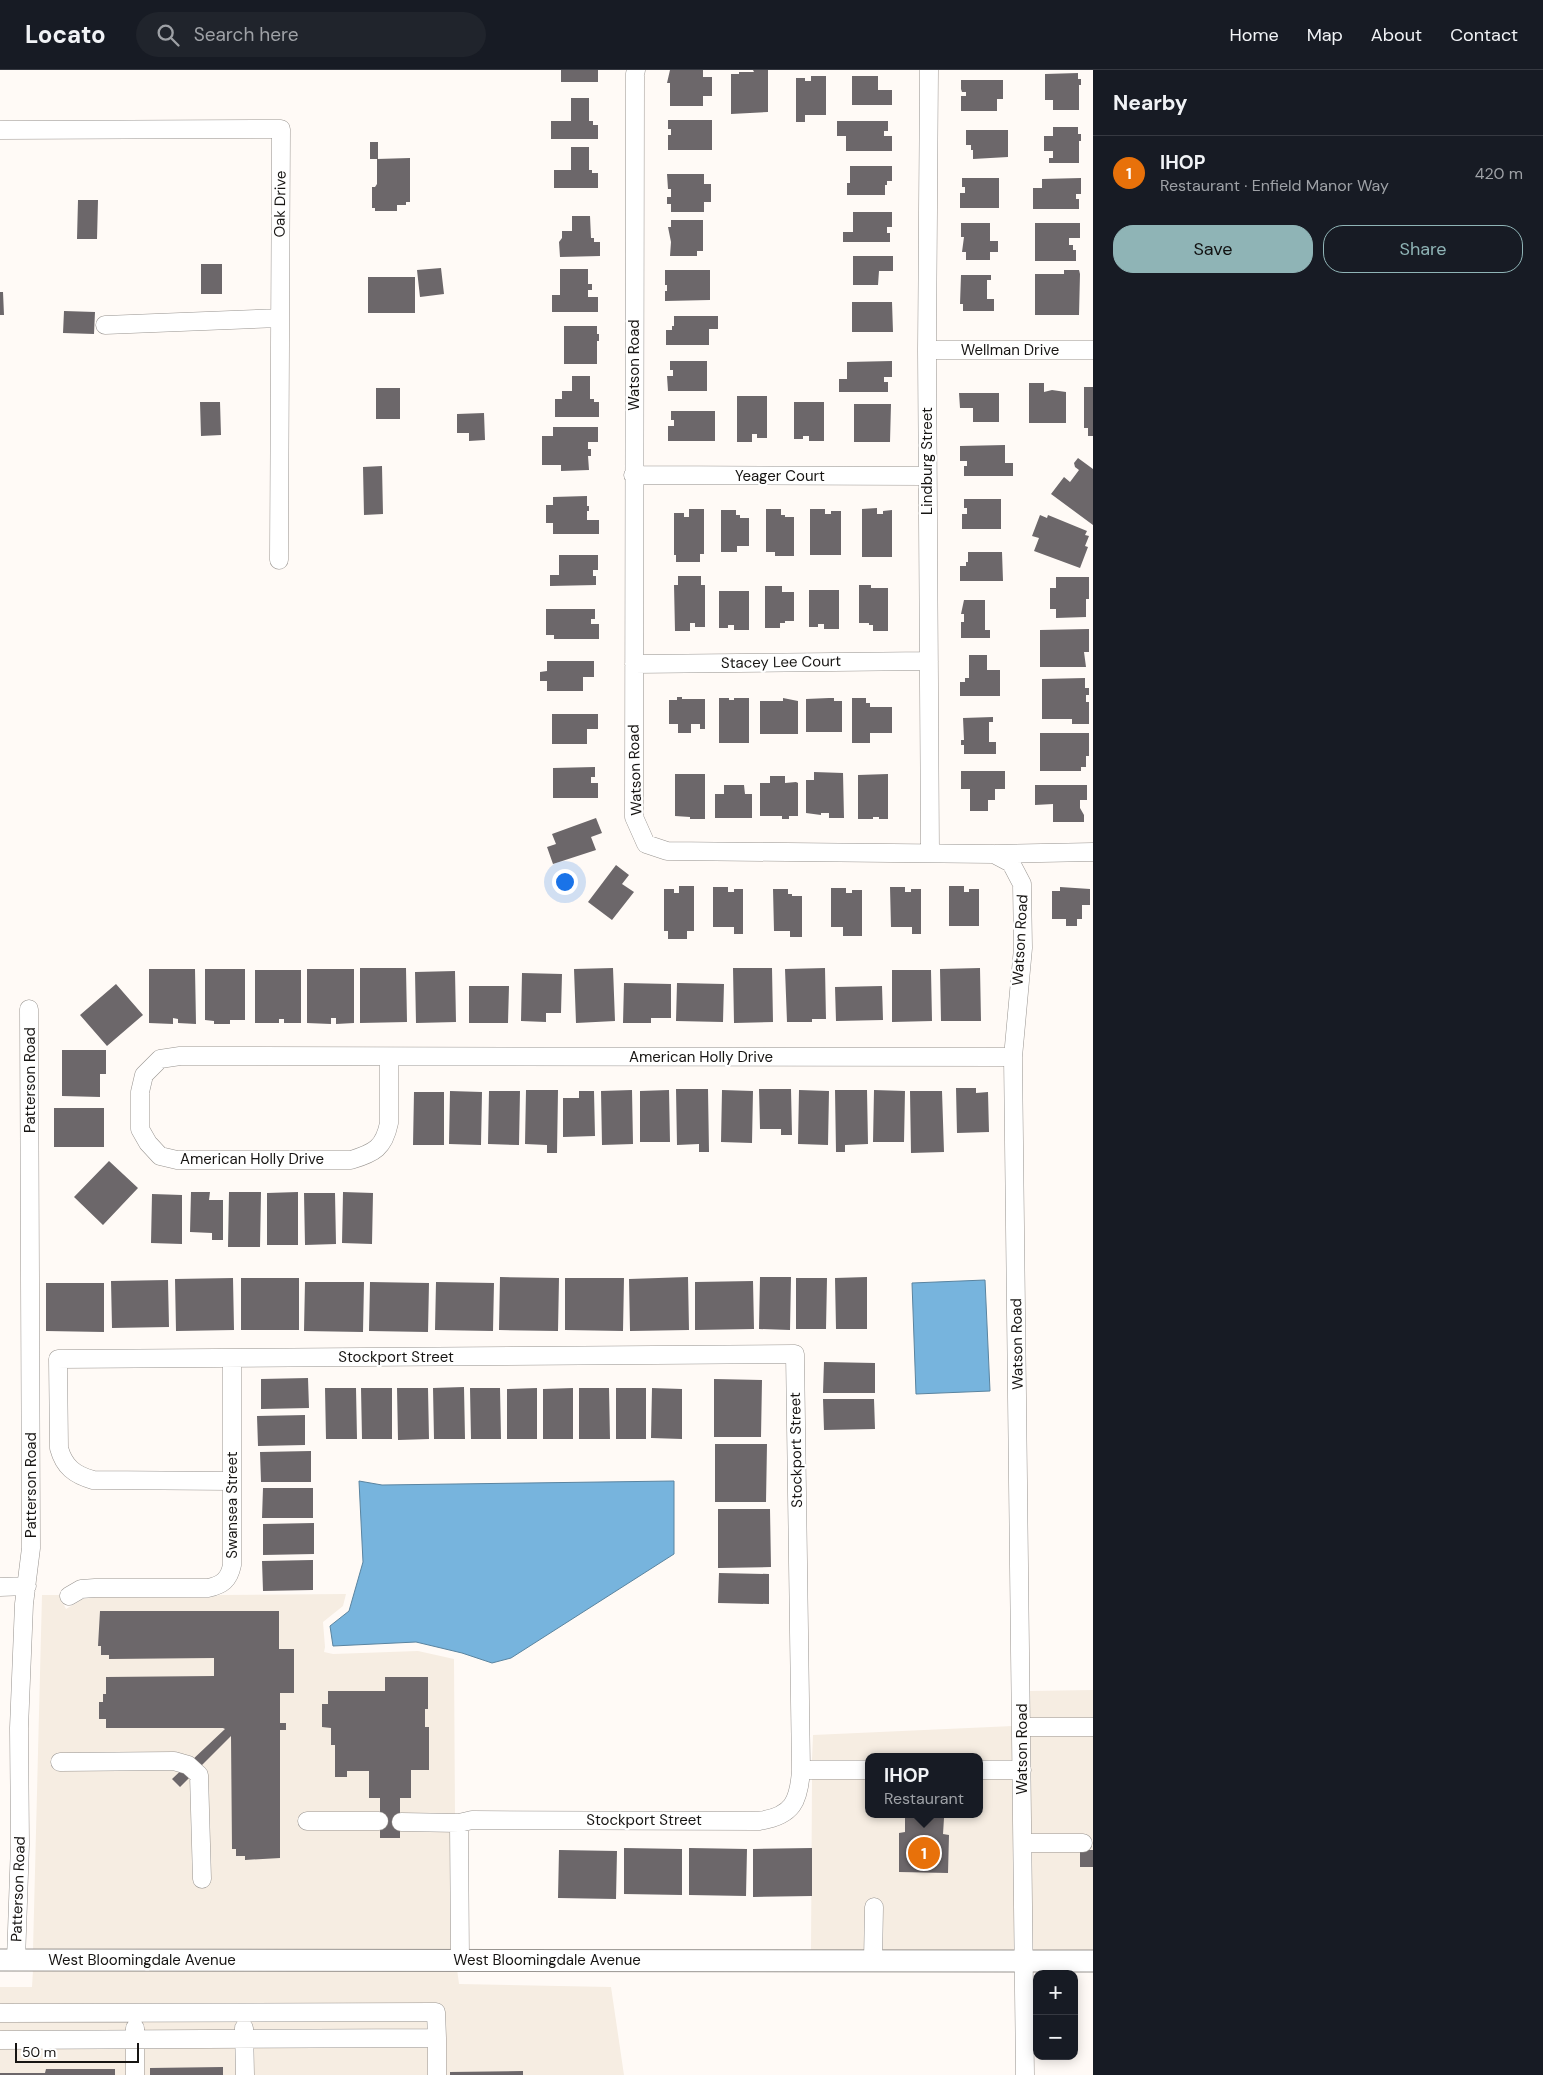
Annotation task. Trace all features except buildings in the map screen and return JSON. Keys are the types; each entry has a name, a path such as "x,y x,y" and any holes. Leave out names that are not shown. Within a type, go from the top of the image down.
{"main road":[{"name":"West Bloomingdale Avenue","path":"8,1960 1093,1961"}],"street":[{"name":"Watson Road","path":"636,70 633,475 634,817 646,844 667,851 994,854 1011,863 1022,884 1023,948 1013,1057 1025,2075"},
{"name":"Lindburg Street","path":"929,70 927,476 930,852"},
{"name":"Oak Drive","path":"0,130 281,129 279,560"},
{"path":"105,325 279,318"},
{"name":"Wellman Drive","path":"927,350 1093,350"},
{"name":"Yeager Court","path":"633,475 927,476"},
{"name":"Stacey Lee Court","path":"634,664 929,661"},
{"path":"994,854 1093,852"},
{"name":"Patterson Road","path":"8,1960 20,1844 19,1728 24,1604 28,1586 31,1548 29,1008"},
{"name":"American Holly Drive","path":"389,1057 389,1123 387,1133 380,1147 367,1155 351,1160 177,1160 160,1156 148,1143 140,1129 140,1092 144,1075 160,1059 180,1056 1013,1057"},
{"name":"Stockport Street","path":"232,1481 93,1480 81,1476 70,1469 62,1460 59,1448 58,1359 795,1354 801,1770 797,1798 791,1807 782,1815 759,1821 472,1820 459,1822"},
{"name":"Swansea Street","path":"69,1596 81,1589 95,1588 208,1588 225,1581 230,1574 232,1565 232,1358"},
{"path":"0,1588 28,1586"},
{"path":"1022,1727 1093,1727"},
{"path":"60,1762 174,1761 188,1765 199,1775 202,1879"},
{"path":"801,1770 865,1770"},
{"path":"983,1770 1022,1770"},
{"path":"307,1821 379,1821"},
{"path":"401,1822 459,1822 460,1960"},
{"path":"1023,1842 1074,1842"},
{"path":"874,1907 874,1961"},
{"path":"0,2014 436,2012 436,2075"},
{"path":"135,2013 135,2075"},
{"path":"244,2013 245,2075"},
{"path":"0,2040 436,2038"}],"shaded area":[{"path":"346,1594 343,1606 323,1622 324,1652 333,1654 418,1651 454,1659 455,1816 452,1950 33,1950 42,1595 59,1595 66,1609 83,1599 96,1597 208,1598 220,1595"},
{"path":"1093,1690 1093,1951 1032,1951 1030,1691"},
{"path":"1013,1726 1013,1760 983,1760 983,1753 865,1753 865,1760 812,1760 813,1735"},
{"path":"812,1779 865,1779 865,1818 983,1818 983,1779 1014,1779 1015,1951 811,1951"},
{"path":"457,1969 459,1984 611,1987 624,2075 0,2075 0,1987 32,1987 33,1970"}],"water":[{"path":"985,1280 990,1391 916,1394 912,1283"},
{"path":"359,1481 382,1485 674,1481 674,1554 511,1658 492,1663 462,1653 416,1642 333,1646 330,1626 349,1611 363,1562"}],"place":[{"name":"IHOP","path":"924,1853"}]}
